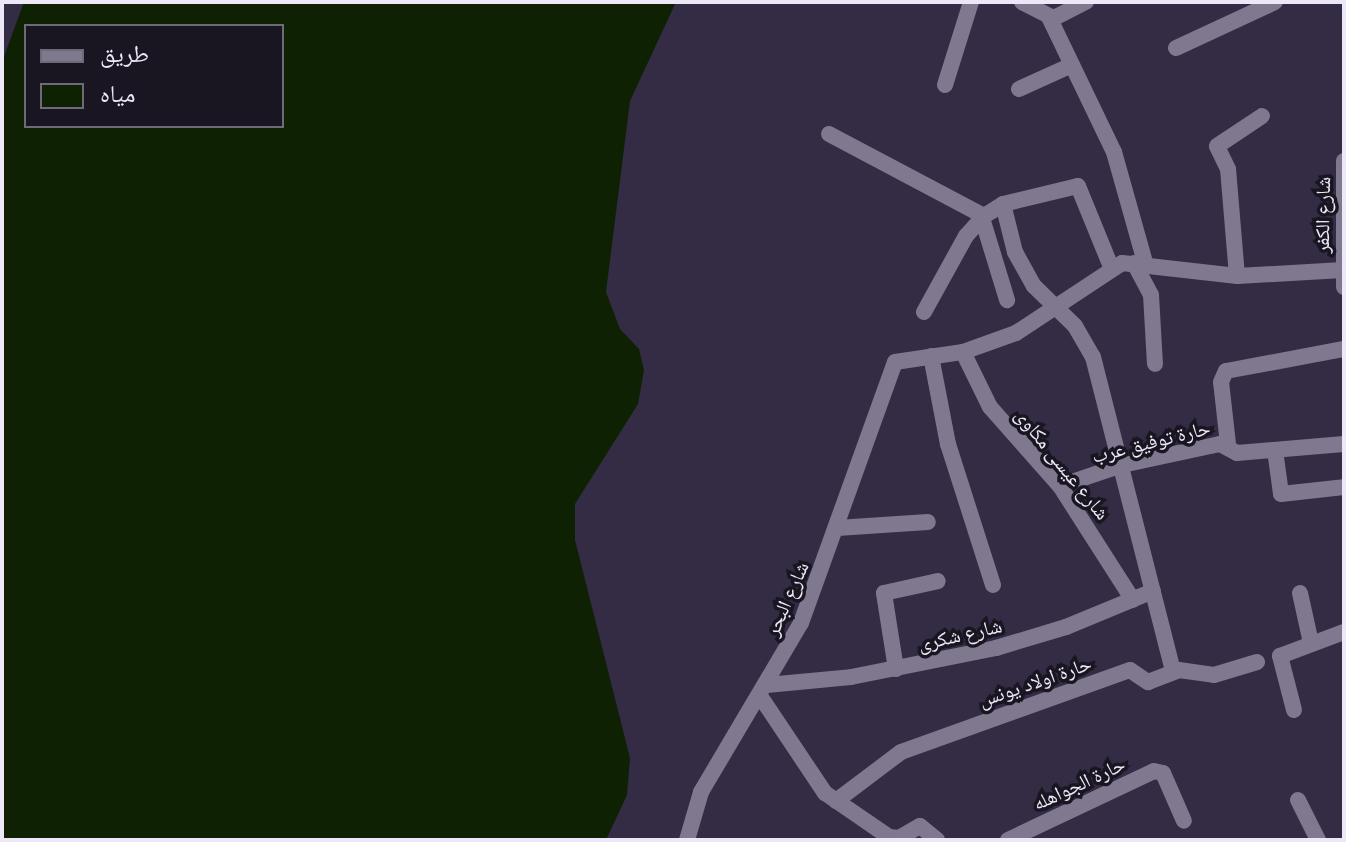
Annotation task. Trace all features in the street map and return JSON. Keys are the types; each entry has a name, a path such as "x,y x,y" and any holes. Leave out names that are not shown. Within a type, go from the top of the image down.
{"street":[{"path":"945,85 971,2"},
{"path":"1022,2 1049,17 1059,18 1086,2"},
{"path":"1176,48 1270,3"},
{"path":"1049,17 1114,152 1140,264 1151,295 1155,364"},
{"path":"1019,89 1072,65"},
{"path":"1237,276 1228,169 1217,146 1262,116"},
{"path":"829,134 983,217 1007,300"},
{"name":"شارع الكفر","path":"1343,279 1344,161"},
{"path":"924,312 983,217 1003,204 1081,186 1111,267"},
{"path":"1003,204 1015,252 1034,286 1075,326 1093,357 1173,672"},
{"path":"993,585 948,444 931,356 963,352 1030,326 1111,267 1140,264 1237,276 1343,279"},
{"path":"1228,444 1221,382 1226,371 1344,349"},
{"name":"شارع عيسى مكاوى","path":"963,352 990,407 1060,486 1133,600"},
{"name":"شارع البحر","path":"687,840 701,792 801,623 895,362 931,356"},
{"name":"حارة توفيق عرب","path":"1060,486 1122,465 1228,444 1237,453 1344,444"},
{"path":"1275,450 1281,494 1344,487"},
{"path":"837,528 928,522"},
{"path":"896,669 883,596 938,581"},
{"name":"شارع شكرى","path":"764,690 896,669 1035,637 1153,591"},
{"path":"1300,593 1311,643"},
{"path":"1294,710 1280,656 1344,632"},
{"name":"حارة اولاد يونس","path":"836,801 901,752 925,741 1130,670 1148,682 1186,669 1214,675 1257,662"},
{"path":"764,690 816,783 836,801 889,837 920,826 937,840"},
{"name":"حارة الجواهله","path":"1008,840 1154,771 1163,773 1184,821"},
{"path":"1298,800 1318,840"}],"water":[{"path":"24,2 676,2 630,101 606,292 620,329 639,349 644,370 638,404 575,504 575,540 630,758 627,795 606,840 2,840 2,62"}]}
